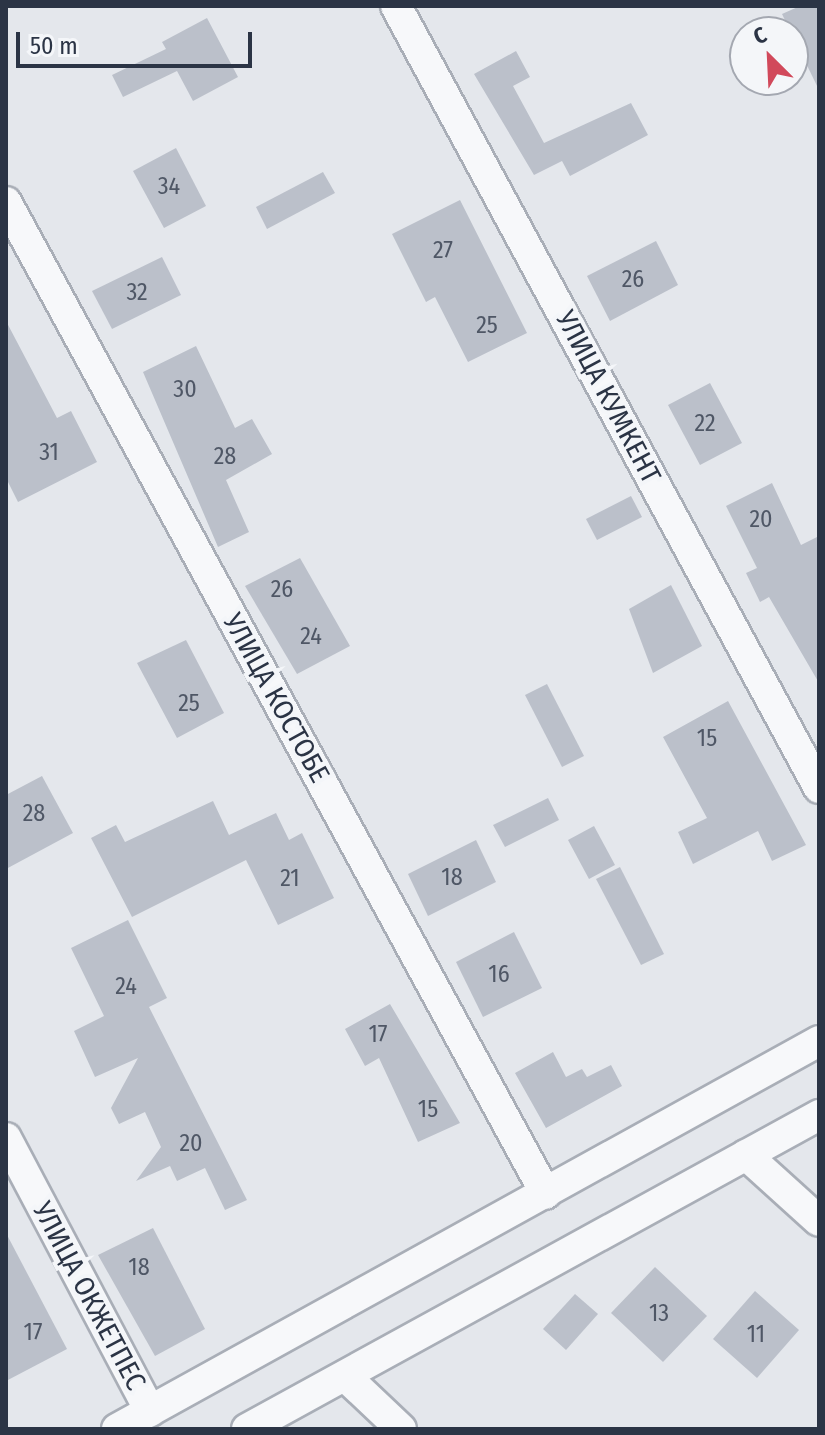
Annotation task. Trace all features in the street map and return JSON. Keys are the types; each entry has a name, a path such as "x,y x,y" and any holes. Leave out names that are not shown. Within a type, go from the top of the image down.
{"street":[{"name":"УЛИЦА КУМКЕНТ","path":"396,6 819,788"},
{"name":"УЛИЦА КОСТОБЕ","path":"6,202 546,1194"},
{"path":"117,1429 819,1041"},
{"path":"247,1429 819,1115"},
{"name":"УЛИЦА ОКЖЕТПЕС","path":"6,1138 150,1411"},
{"path":"746,1155 819,1221"},
{"path":"345,1376 401,1429"}],"building":[{"path":"800,6 819,6 819,90 809,69 809,16 782,14"},
{"path":"207,18 238,77 193,101 177,71 123,97 112,75 166,49 162,42"},
{"path":"516,51 530,77 513,86 544,143 631,103 648,135 570,176 562,161 534,175 474,74"},
{"path":"176,148 206,206 164,228 133,171"},
{"path":"323,172 335,193 267,229 256,207"},
{"path":"460,200 527,333 468,362 435,297 426,302 392,234"},
{"path":"656,241 678,285 610,321 587,276"},
{"path":"162,257 181,295 112,329 92,291"},
{"path":"6,321 57,418 71,411 97,462 18,502 6,478"},
{"path":"196,346 235,428 252,419 272,454 226,480 249,532 218,547 143,372"},
{"path":"710,383 742,443 700,465 668,405"},
{"path":"772,483 801,545 819,536 819,683 769,597 760,602 746,573 757,568 726,506"},
{"path":"631,496 642,517 597,540 586,519"},
{"path":"300,558 350,646 297,674 245,586"},
{"path":"671,585 702,646 653,673 629,609"},
{"path":"186,640 224,713 177,738 137,663"},
{"path":"547,684 584,756 562,767 525,695"},
{"path":"728,701 806,845 772,861 758,831 693,864 678,832 707,818 663,737"},
{"path":"42,776 73,833 6,869 6,795"},
{"path":"548,798 559,820 505,847 493,825"},
{"path":"213,801 229,835 276,813 289,840 302,833 334,898 278,925 246,860 132,917 91,838 116,825 125,842"},
{"path":"594,826 615,865 589,879 568,840"},
{"path":"476,840 496,882 428,916 408,874"},
{"path":"620,867 664,954 641,965 596,879"},
{"path":"128,920 167,998 149,1007 247,1200 225,1210 205,1168 177,1181 170,1166 136,1181 161,1147 145,1112 119,1124 111,1108 138,1058 95,1077 74,1031 104,1016 71,948"},
{"path":"514,932 542,988 483,1017 456,962"},
{"path":"390,1004 460,1123 418,1142 379,1058 365,1066 345,1029"},
{"path":"553,1052 566,1077 582,1069 587,1077 611,1065 622,1086 546,1128 515,1073"},
{"path":"153,1228 205,1329 155,1356 98,1255"},
{"path":"6,1233 67,1349 6,1381"},
{"path":"655,1267 707,1316 663,1362 611,1313"},
{"path":"755,1291 799,1330 757,1378 713,1339"},
{"path":"575,1294 598,1314 566,1350 543,1329"}]}
